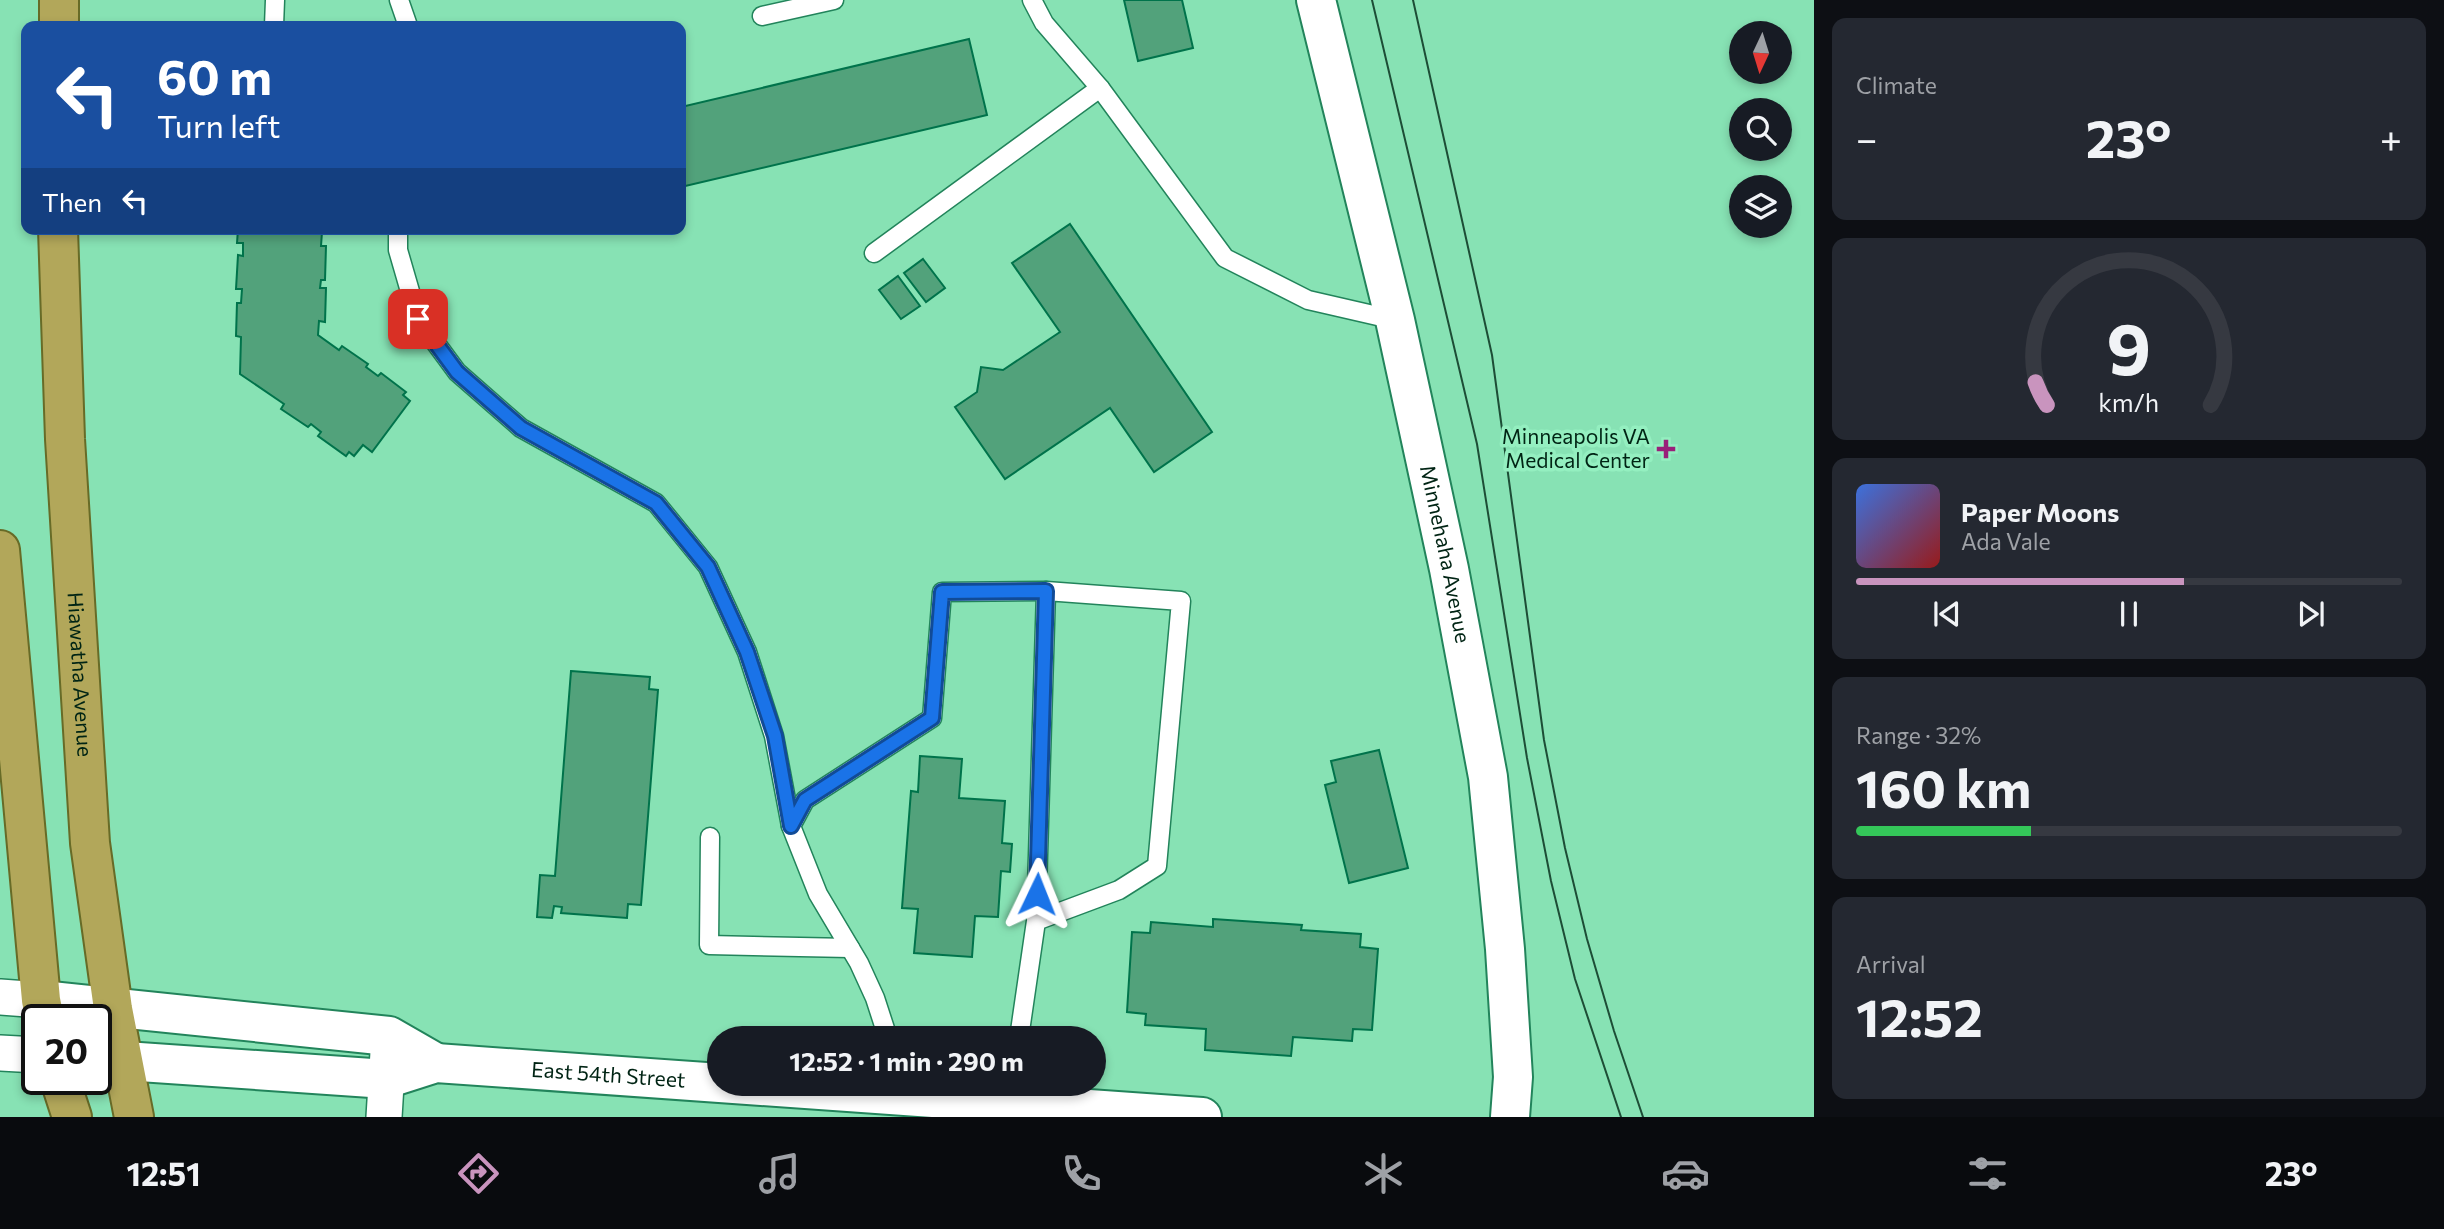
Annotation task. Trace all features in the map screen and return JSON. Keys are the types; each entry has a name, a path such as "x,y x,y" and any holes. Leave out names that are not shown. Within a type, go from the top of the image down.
{"highway":[{"path":"59,0 59,21"},
{"name":"Hiawatha Avenue","path":"58,235 65,439 79,699 90,843 113,1009 112,1022"},
{"path":"0,550 42,1004"},
{"name":"Hiawatha Avenue","path":"112,1067 135,1117"},
{"path":"65,1095 72,1117"}],"street":[{"name":"Minnehaha Avenue","path":"1315,0 1395,320 1449,569 1488,777 1505,949 1513,1077 1510,1117"},
{"name":"East 54th Street","path":"0,997 23,1004"},
{"name":"East 54th Street","path":"113,1009 389,1036 436,1063"},
{"path":"384,1117 389,1036"},
{"path":"0,1053 21,1054"},
{"name":"East 54th Street","path":"112,1060 386,1079 436,1063 707,1079"},
{"name":"East 54th Street","path":"1028,1096 1202,1117"}],"lane":[{"path":"274,21 275,0"},
{"path":"399,0 406,21"},
{"path":"762,16 834,0"},
{"path":"1032,0 1044,23 1100,88 1225,258 1308,300 1395,320"},
{"path":"874,253 1100,88"},
{"path":"398,235 398,250 418,319 457,372 521,428 656,503 708,567 747,652 775,736 791,826 818,894 850,948 875,998 884,1026"},
{"path":"791,826 805,800 932,718 942,592 1046,591 1181,601 1157,866 1119,890 1036,921"},
{"path":"1021,1026 1036,921 1046,591"},
{"path":"710,837 709,945 850,948"}],"building":[{"path":"1124,0 1182,0 1193,48 1138,61"},
{"path":"969,39 987,115 686,186 686,106"},
{"path":"1070,224 1212,432 1154,472 1110,408 1005,479 955,407 977,392 981,367 1003,370 1060,332 1012,263"},
{"path":"238,235 322,235 321,246 326,246 325,280 321,280 320,288 326,288 325,322 319,321 318,335 339,350 342,346 368,364 366,367 378,376 381,373 406,392 403,395 410,401 372,452 363,445 354,456 349,452 346,456 318,436 321,432 311,424 308,427 281,409 284,404 240,374 241,337 236,336 237,303 241,303 242,289 236,289 238,255 243,256 243,243 237,243"},
{"path":"923,259 945,288 926,302 904,273"},
{"path":"898,276 920,306 901,319 879,290"},
{"path":"571,671 650,677 649,689 658,690 641,905 628,904 627,918 561,913 562,907 554,906 552,918 537,917 540,875 555,876"},
{"path":"1379,750 1408,868 1349,883 1325,785 1336,782 1331,761"},
{"path":"920,756 962,759 959,798 1005,801 1002,843 1012,844 1010,872 1001,871 998,917 975,916 972,957 914,953 918,909 902,908 911,791 918,792"},
{"path":"1213,919 1302,925 1301,930 1361,934 1360,947 1378,949 1372,1030 1353,1029 1352,1041 1293,1037 1291,1056 1205,1050 1206,1029 1145,1025 1146,1014 1127,1012 1132,932 1150,933 1151,922 1213,927"}],"tram line":[{"path":"1372,0 1477,444 1527,758 1551,881 1575,979 1621,1117"},
{"path":"1413,0 1492,355 1544,740 1565,848 1587,939 1643,1117"}],"place":[{"name":"Minneapolis VA Medical Center","path":"1666,449"}],"route":[{"path":"418,319 457,372 521,428 656,503 708,567 747,652 775,736 791,826 805,800 932,718 942,592 1046,591 1037,894"}]}
